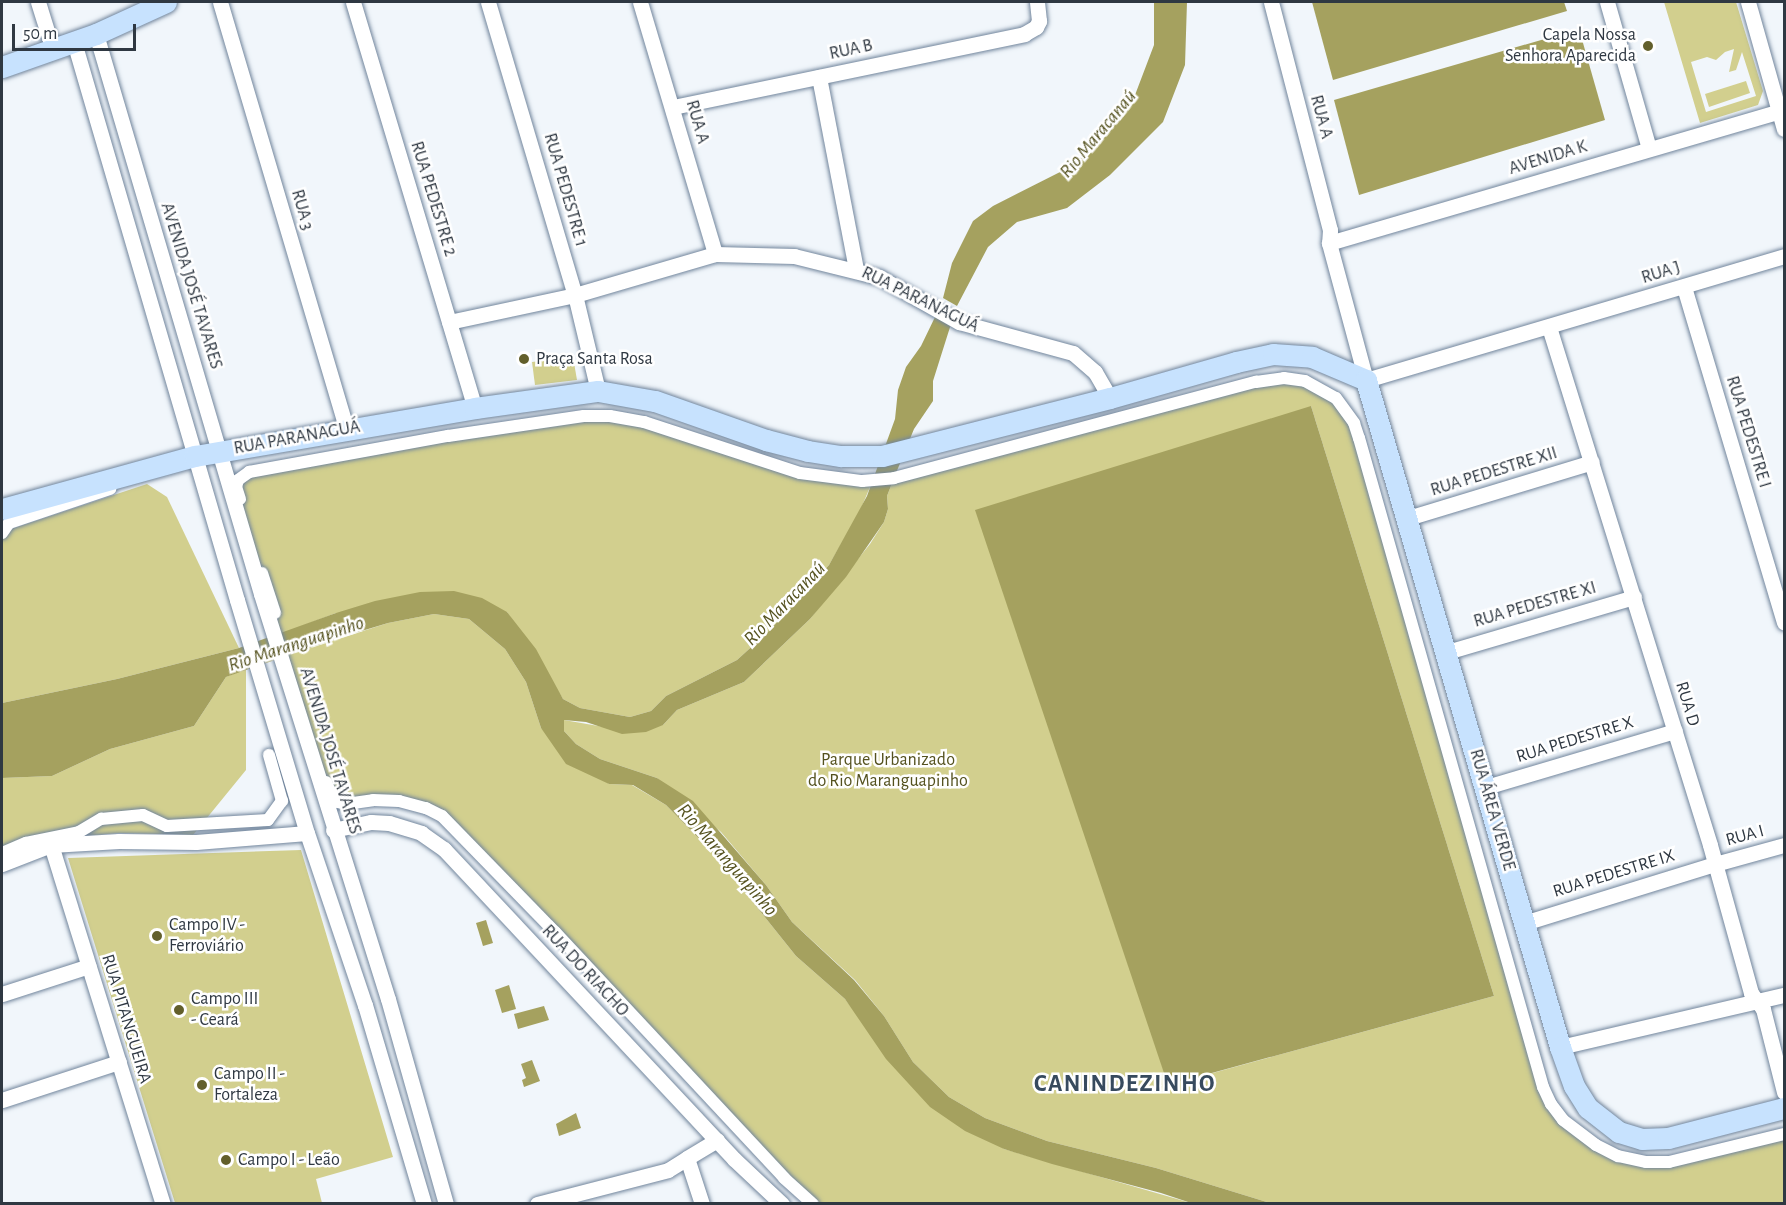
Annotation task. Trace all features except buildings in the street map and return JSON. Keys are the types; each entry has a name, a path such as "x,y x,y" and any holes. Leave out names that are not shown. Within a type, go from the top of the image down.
{"main road":[{"path":"2,67 96,34 166,2"},
{"path":"1110,398 1236,362 1274,354 1312,357 1366,380"},
{"name":"RUA ÁREA VERDE","path":"1366,380 1447,652 1560,1047 1574,1086 1588,1108 1619,1132 1642,1139 1668,1138 1785,1108"},
{"name":"RUA PARANAGUÁ","path":"2,509 220,452 475,408 598,391 655,401 766,440 808,451 841,456 882,456 905,452 1110,398"}],"street":[{"path":"38,2 53,50"},
{"name":"RUA 3","path":"220,2 347,430"},
{"name":"RUA PEDESTRE 2","path":"353,2 475,408"},
{"name":"RUA PEDESTRE 1","path":"488,2 575,295 598,391"},
{"name":"RUA A","path":"640,2 715,254"},
{"name":"RUA B","path":"673,107 1024,34 1036,27 1040,14 1037,2"},
{"name":"RUA A","path":"1271,2 1330,230 1329,243"},
{"path":"1606,2 1649,148"},
{"path":"1754,3 1785,129"},
{"name":"AVENIDA JOSÉ TAVARES","path":"96,34 220,452 298,702 333,830 388,999 446,1203"},
{"path":"74,42 237,600 307,832 365,1005 424,1203"},
{"path":"819,77 856,269"},
{"name":"AVENIDA K","path":"1329,243 1779,111"},
{"name":"RUA ÁREA VERDE","path":"1329,243 1366,380"},
{"name":"RUA PARANAGUÁ","path":"449,322 575,295 715,254 794,256 856,269 879,277 959,322 1073,353 1095,372 1110,398"},
{"name":"RUA J","path":"1549,327 1785,256"},
{"name":"RUA PEDESTRE I","path":"1684,287 1785,622"},
{"path":"1366,380 1549,327"},
{"name":"RUA D","path":"1549,327 1634,597 1755,1000 1763,1009 1785,1092"},
{"path":"265,593 236,487 238,480 249,472 573,417 610,416 644,422 800,472 846,480 873,480 894,478 1256,382 1284,378 1305,381 1335,399 1354,423 1543,1087 1551,1104 1563,1120 1596,1145 1618,1156 1646,1162 1669,1162 1785,1134"},
{"path":"2,533 9,523 196,460"},
{"name":"RUA PEDESTRE XII","path":"1408,518 1592,462"},
{"name":"RUA PEDESTRE XI","path":"1447,652 1634,597"},
{"path":"298,702 332,797 346,804 384,800 412,804 442,816 555,932 784,1178 813,1203"},
{"name":"RUA PEDESTRE X","path":"1486,788 1675,731"},
{"path":"2,853 26,843 79,832 101,819 143,815 167,826 268,819 282,801 270,755"},
{"name":"RUA DO RIACHO","path":"333,830 371,822 389,823 421,833 444,849 765,1191 782,1203"},
{"path":"2,864 51,845 119,841 196,842 307,832"},
{"name":"RUA PITANGUEIRA","path":"51,845 163,1203"},
{"name":"RUA I","path":"1715,864 1785,845"},
{"name":"RUA PEDESTRE IX","path":"1524,923 1715,864"},
{"path":"2,994 89,966"},
{"path":"1560,1047 1755,1000 1785,995"},
{"path":"365,1005 388,999"},
{"path":"2,1100 119,1062"},
{"path":"537,1203 668,1170 717,1140"},
{"path":"687,1158 702,1203"}],"green space":[{"path":"1664,2 1736,2 1763,91 1758,105 1700,123","holes":["1734,49 1729,72 1736,70 1742,52 1756,96 1706,112 1691,62 1707,57 1716,60 1725,52"]},
{"path":"1746,81 1750,93 1709,107 1705,94"},
{"path":"573,357 577,380 535,385 532,362"},
{"name":"Parque Urbanizado do Rio Maranguapinho","path":"1305,381 1346,410 1543,1087 1580,1134 1646,1162 1784,1134 1784,1203 1270,1203 1156,1168 1047,1141 985,1118 949,1097 913,1062 884,1016 855,980 792,922 766,885 721,832 657,778 600,759 576,744 564,731 564,720 604,727 663,725 677,710 744,682 810,619 870,544 884,522 888,509 887,496 894,478 1256,382","holes":["1311,406 1494,996 1169,1085"]},
{"path":"610,416 800,473 873,480 859,513 829,565 770,630 737,660 666,696 651,711 630,717 580,708 563,699 507,612 336,613 281,634 236,487 243,474"},
{"path":"147,484 167,497 239,648 117,679 2,703 2,532"},
{"path":"434,614 469,619 505,649 526,682 541,728 609,784 632,785 666,805 715,855 796,956 845,999 865,1025 1004,1149 1191,1203 813,1203 442,816 373,800 332,797 288,655 388,623"},
{"path":"246,669 246,770 193,835 120,833 47,839 2,857 2,778 52,776 110,749 194,726 226,677"},
{"path":"301,850 393,1157 316,1179 322,1203 175,1203 68,858"}],"water":[{"name":"Rio Maracanaú","path":"1154,2 1187,2 1185,65 1163,122 1110,175 1067,208 1017,222 988,247 957,306 943,298 952,263 973,221 993,206 1068,168 1104,138 1135,95 1154,45"},
{"path":"1312,2 1564,2 1567,11 1333,80"},
{"path":"1579,29 1605,120 1359,195 1334,100"},
{"name":"Rio Maranguapinho","path":"936,315 951,324 933,381 933,401 914,429 894,478 887,496 888,509 884,522 846,577 810,619 744,682 677,710 663,725 646,732 622,734 586,722 564,720 564,731 576,744 600,759 657,778 693,801 766,885 792,922 854,980 884,1016 913,1062 949,1097 985,1118 1047,1141 1156,1168 1270,1203 1191,1203 1052,1164 1004,1149 965,1131 930,1107 886,1059 845,999 796,956 715,855 666,805 633,785 609,784 566,764 541,728 526,682 505,649 469,619 434,614 388,623 335,639 226,677 194,726 110,749 52,776 2,778 2,703 117,679 239,648 336,613 375,601 420,592 454,591 482,598 507,612 536,649 563,699 580,708 630,717 651,711 666,696 737,660 770,630 829,565 867,496 895,419 898,390 906,367 921,346"},
{"path":"1311,406 1494,996 1168,1085 975,510"},
{"path":"486,920 493,943 483,946 476,923"},
{"path":"509,985 516,1009 502,1013 495,990"},
{"path":"544,1006 549,1020 518,1029 514,1014"},
{"path":"532,1060 540,1081 524,1087 522,1080 526,1078 521,1064"},
{"path":"576,1113 581,1128 559,1136 556,1124"}],"place":[{"name":"Capela Nossa Senhora Aparecida","path":"1648,46"},
{"name":"Praça Santa Rosa","path":"524,359"},
{"name":"Campo IV - Ferroviário","path":"157,936"},
{"name":"Campo III - Ceará","path":"179,1010"},
{"name":"Campo II - Fortaleza","path":"202,1085"},
{"name":"Campo I - Leão","path":"226,1160"}],"district":[{"name":"CANINDEZINHO","path":"1125,1085"}]}
